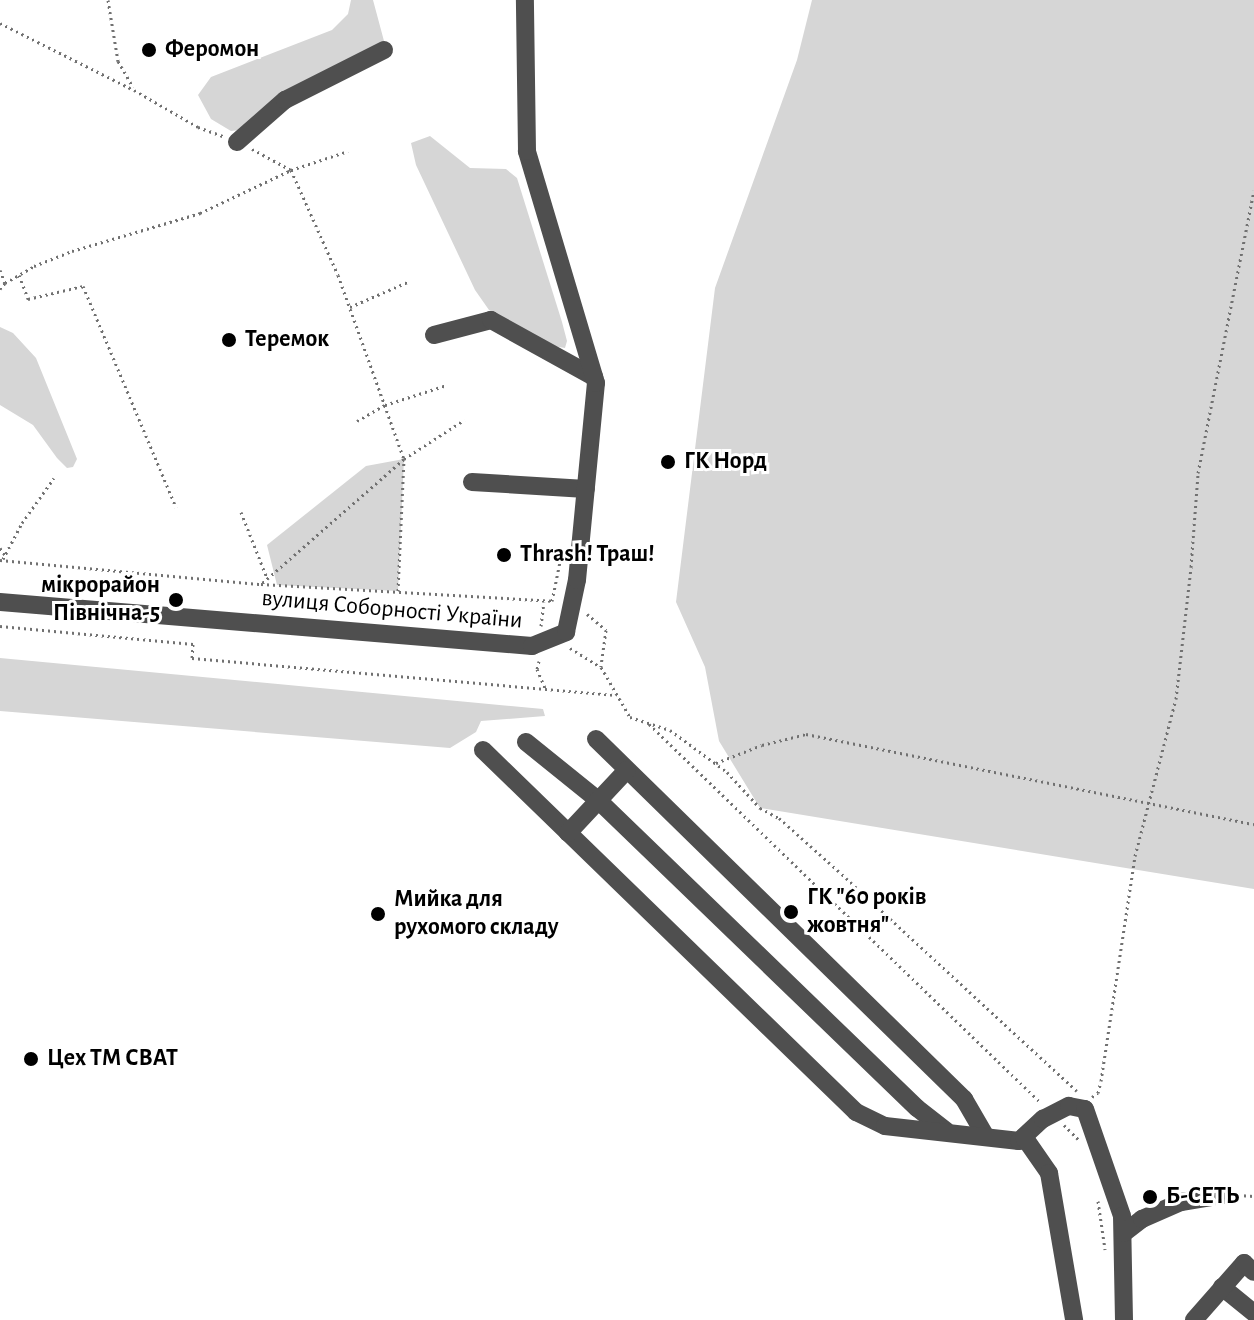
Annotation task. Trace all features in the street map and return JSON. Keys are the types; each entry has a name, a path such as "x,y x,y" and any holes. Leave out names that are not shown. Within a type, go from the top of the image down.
{"street":[{"name":"вулиця Соборності України","path":"0,602 532,646 566,632 586,489 594,377 527,151 525,0"},
{"path":"237,142 285,100 384,50"},
{"path":"434,335 491,320 594,377"},
{"path":"472,482 586,489"},
{"path":"596,739 964,1099 986,1137"},
{"path":"526,742 598,800 906,1097 949,1133"},
{"path":"483,750 856,1112 885,1126 1019,1141 1052,1114 1083,1104 1122,1216 1124,1320"},
{"path":"568,833 627,770"},
{"path":"1024,1137 1049,1173 1074,1320"},
{"path":"1124,1233 1142,1219 1181,1202 1224,1195"},
{"path":"1194,1320 1244,1263 1254,1272"},
{"path":"1222,1287 1254,1313"}],"path":[{"path":"108,0 118,61 134,90"},
{"path":"0,23 134,90 198,127 237,142 291,170 350,307 404,459 398,591"},
{"path":"0,289 19,275 72,251 200,213 291,170 348,151"},
{"path":"554,637 601,667 630,717 670,730 714,763 760,808 779,818 1076,1088 1083,1104 1098,1093 1101,1081 1123,949 1126,901 1176,699 1198,473 1254,191"},
{"path":"0,270 5,283"},
{"path":"19,275 28,299 83,286 176,507"},
{"path":"350,307 410,281"},
{"path":"357,421 385,405 447,385"},
{"path":"261,584 404,459 464,420"},
{"path":"3,558 22,523 54,478"},
{"path":"241,512 267,578"},
{"path":"0,548 3,558"},
{"path":"3,558 261,584 552,601 556,596 562,550"},
{"path":"572,602 606,630 601,667"},
{"path":"0,626 193,644 192,658 616,695"},
{"path":"649,724 1082,1143"},
{"path":"714,763 762,745 806,734 1254,824"},
{"path":"1098,1198 1107,1259"}],"shaded area":[{"path":"351,0 373,0 384,41 240,130 231,131 211,119 198,95 211,77 332,30 348,14"},
{"path":"812,0 1254,0 1254,889 760,808 719,741 705,667 676,602 715,288 797,60"},
{"path":"430,136 470,168 506,169 517,178 562,322 567,341 565,348 553,346 489,310 475,290 416,165 411,143"},
{"path":"0,327 13,333 36,358 77,459 73,467 67,468 57,458 33,425 0,405"},
{"path":"404,459 398,591 277,585 267,545 366,466"},
{"path":"0,658 543,709 545,716 481,721 476,732 450,748 0,711"}],"place":[{"name":"Феромон","path":"149,50"},
{"name":"Теремок","path":"229,340"},
{"name":"ГК Норд","path":"668,462"},
{"name":"Thrash! Траш!","path":"504,555"},
{"name":"мікрорайон Північна-5","path":"176,600"},
{"name":"ГК \"60 років жовтня\"","path":"791,912"},
{"name":"Мийка для рухомого складу","path":"378,914"},
{"name":"Цех ТМ СВАТ","path":"31,1059"},
{"name":"Б-СЕТЬ","path":"1150,1197"}]}
